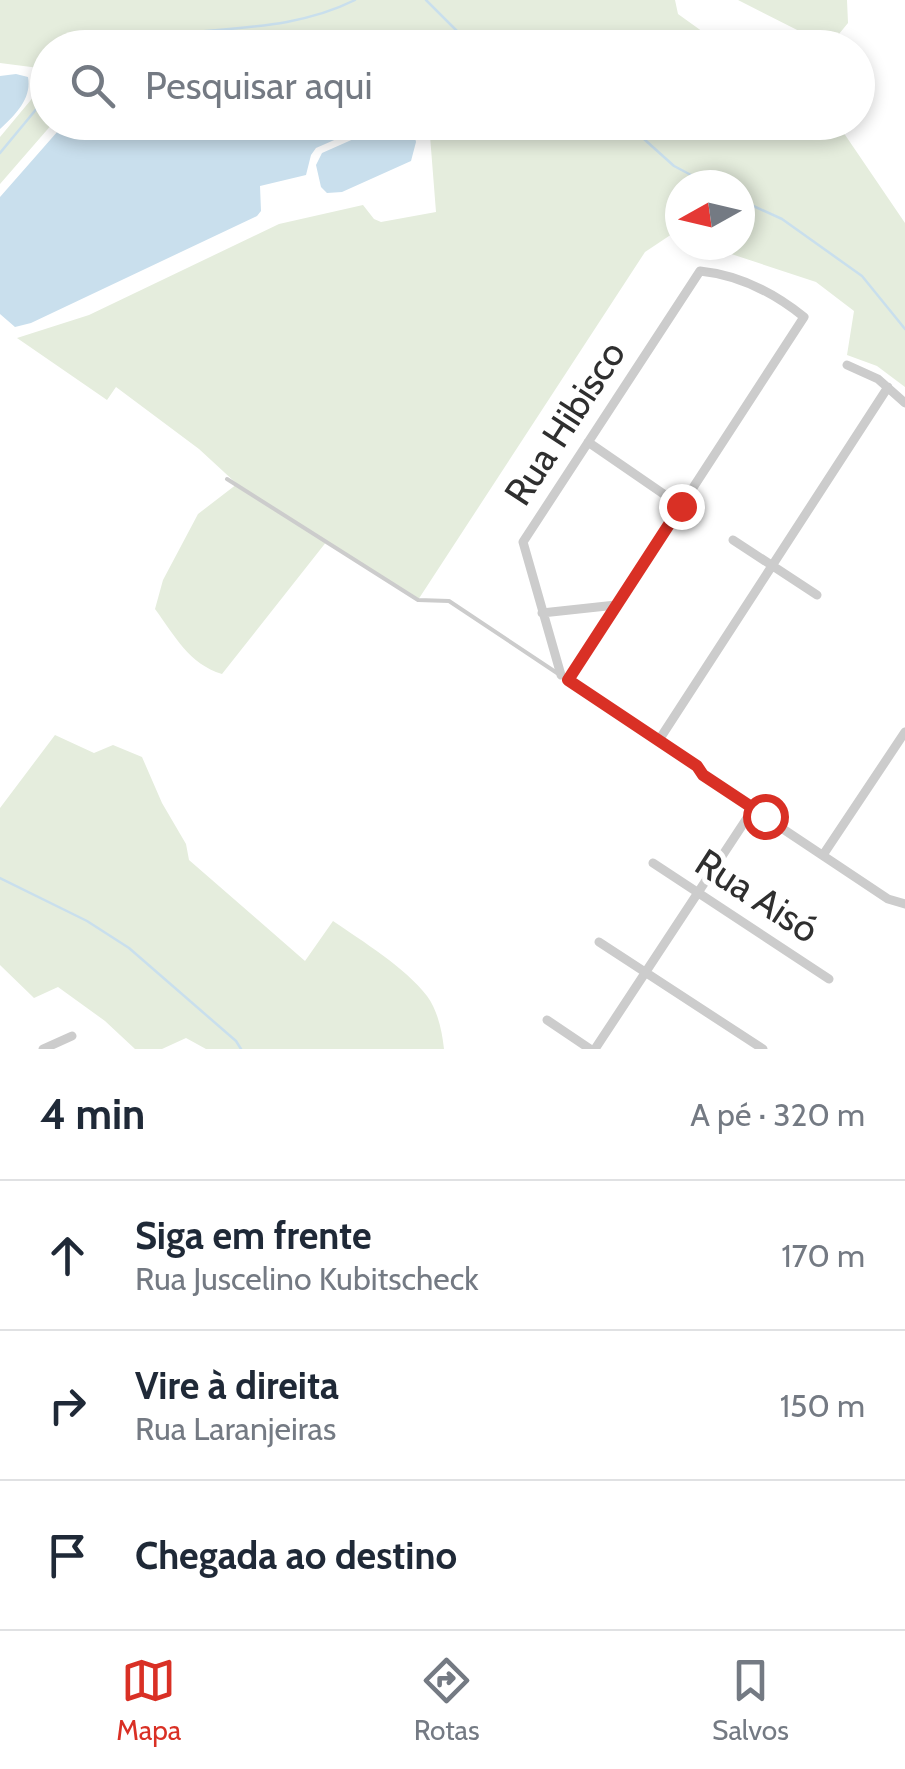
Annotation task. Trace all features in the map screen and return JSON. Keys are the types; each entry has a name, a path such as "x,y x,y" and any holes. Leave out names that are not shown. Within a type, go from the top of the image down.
{"street":[{"name":"Rua Hibisco","path":"564,677 523,542 700,270 731,276 761,288 804,318 681,506"},
{"path":"847,365 888,387 905,403"},
{"path":"658,740 888,387"},
{"path":"564,677 681,506 588,442"},
{"path":"733,540 817,595"},
{"path":"542,613 616,605"},
{"path":"823,855 905,732"},
{"path":"547,1020 592,1049 753,808 888,898 903,898"},
{"name":"Rua Aisó","path":"652,863 829,979"},
{"path":"599,942 763,1049"},
{"path":"42,1049 72,1036"}],"lane":[{"path":"227,479 418,600 449,601 753,808"}],"green space":[{"path":"0,0 675,0 678,14 700,30 30,30 30,67 0,63"},
{"path":"738,0 847,0 848,23 842,30 797,30"},
{"path":"30,101 30,140 38,140 0,184 0,137"},
{"path":"430,140 849,140 905,223 905,387 877,366 847,355 854,311 816,282 749,260 755,260 755,170 665,170 665,239 645,252 418,600 327,541 222,674 192,656 155,609 163,580 198,514 237,484 199,449 116,387 107,400 17,338 89,315 279,224 363,205 381,222 436,212"},
{"path":"55,735 94,753 113,745 142,757 186,844 189,860 305,961 333,921 383,956 427,996 439,1021 444,1049 206,1049 186,1038 162,1049 135,1049 58,987 34,998 0,965 0,808"}],"water":[{"path":"0,76 28,77 25,99 0,129"},
{"path":"49,140 334,140 316,148 306,175 260,186 261,211 257,216 31,323 15,327 0,314 0,197"},
{"path":"351,140 416,142 411,161 342,192 327,193 321,187 316,165 322,153"}],"waterway":[{"path":"216,30 295,20 355,0"},
{"path":"426,0 456,30"},
{"path":"0,153 30,117"},
{"path":"645,140 682,170"},
{"path":"755,207 782,219 862,276 905,329"},
{"path":"0,878 87,921 129,948 241,1049"}],"route":[{"path":"681,506 568,680 765,816"}]}
